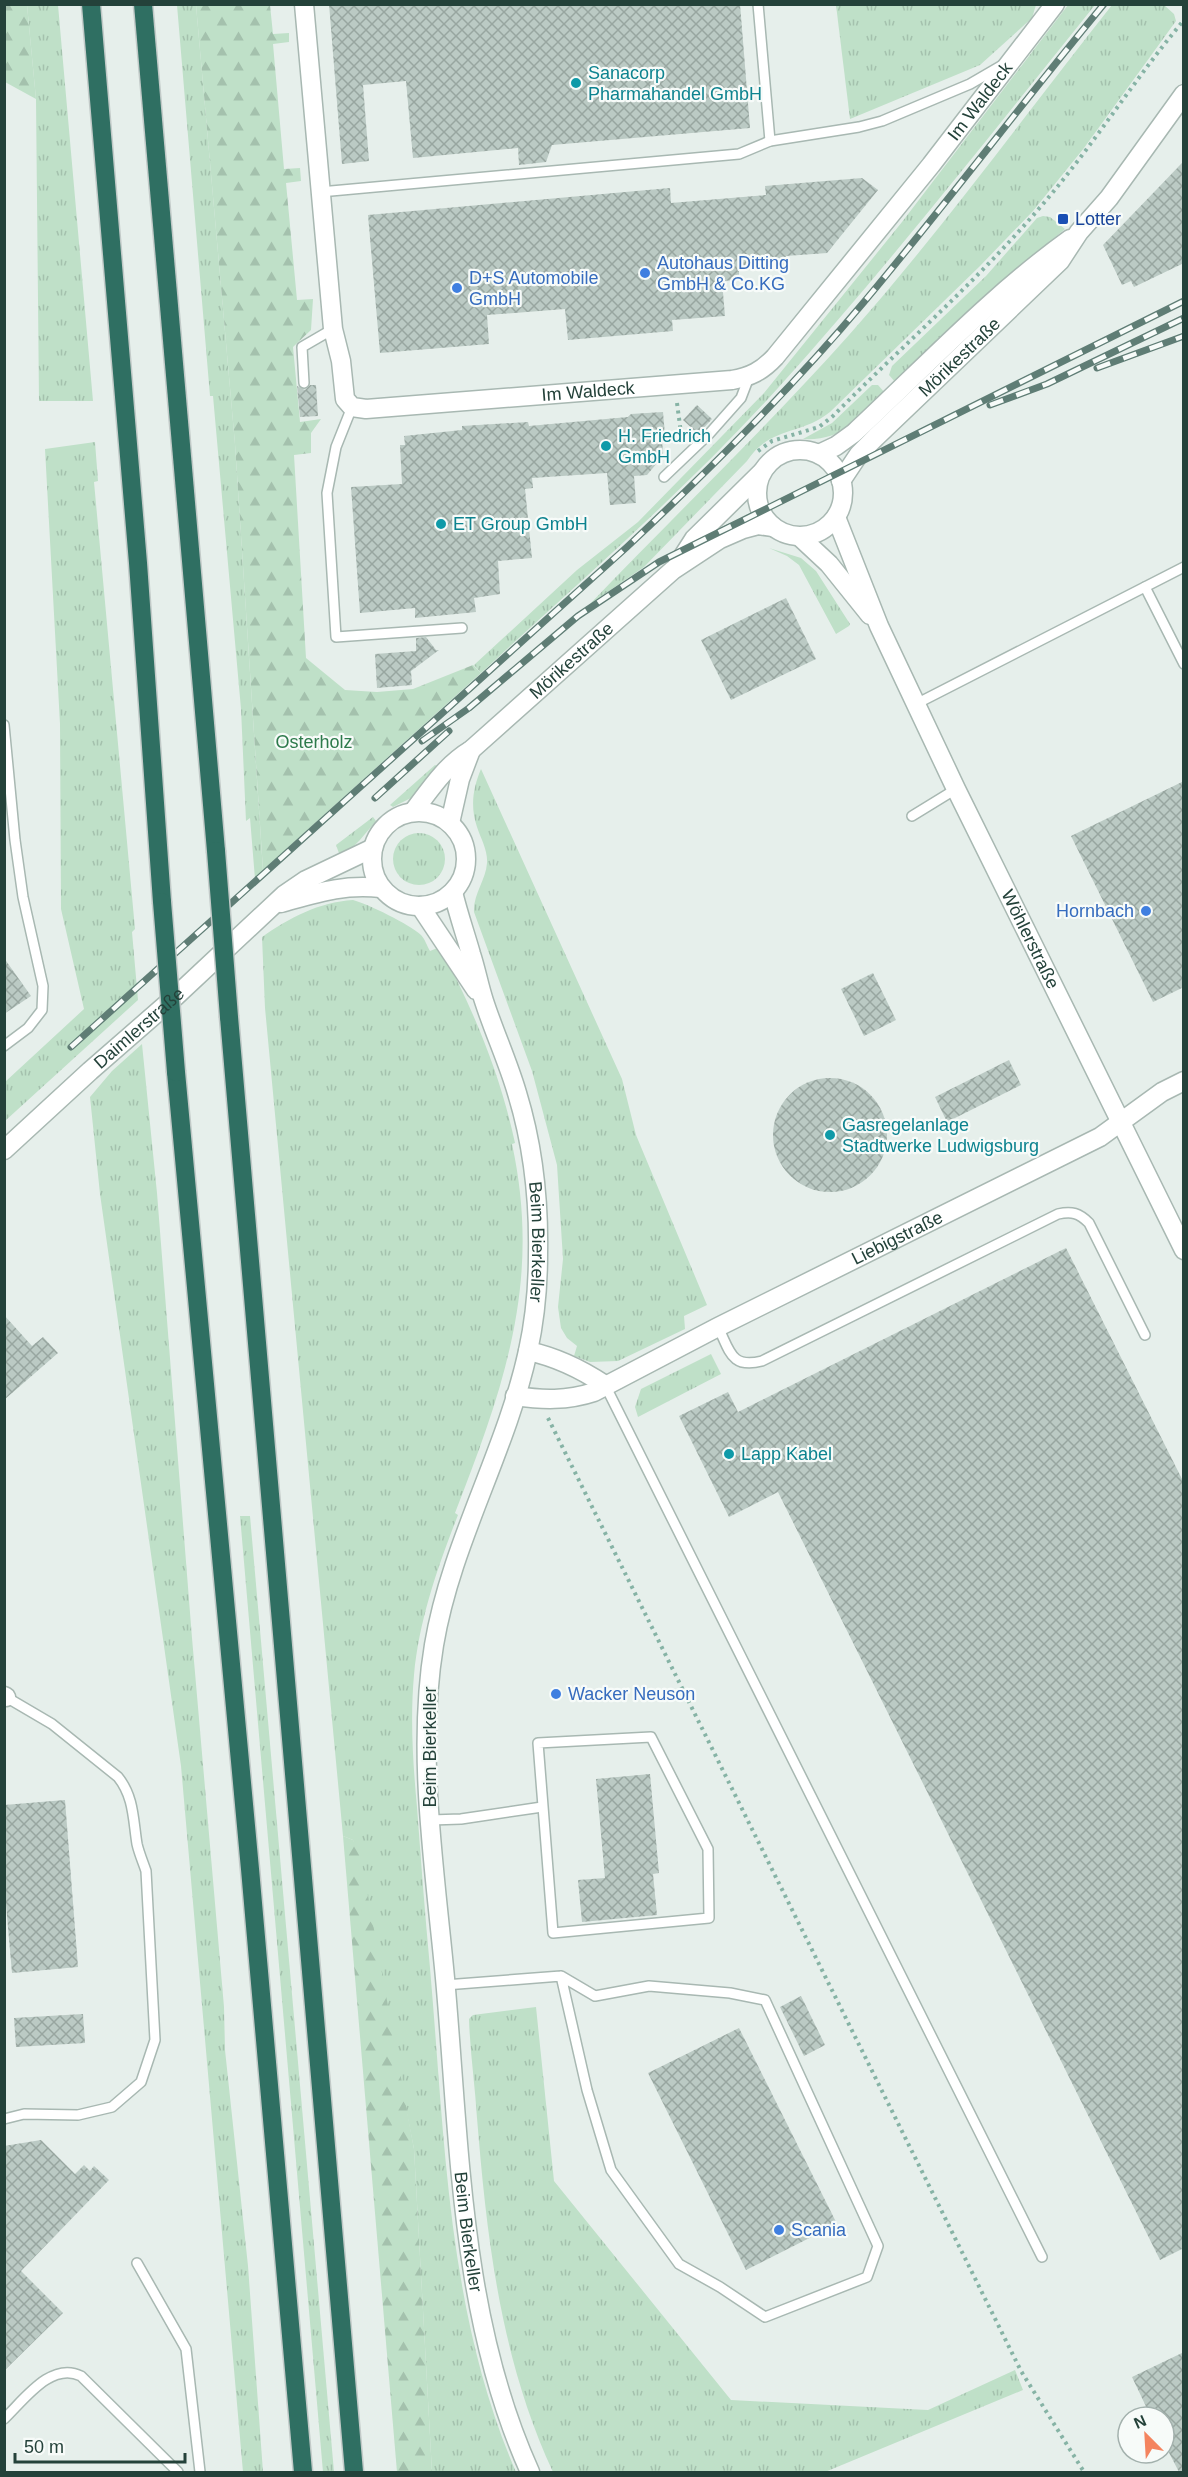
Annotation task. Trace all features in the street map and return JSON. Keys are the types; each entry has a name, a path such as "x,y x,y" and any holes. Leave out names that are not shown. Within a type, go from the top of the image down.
{"highway":[{"path":"91,4 138,563 176,1072 303,2472"},
{"path":"143,4 354,2472"}],"street":[{"path":"304,4 333,329 341,361 345,399 352,407"},
{"name":"Im Waldeck","path":"352,407 366,409 675,385 749,377 765,367 775,357 1014,59 1055,4"},
{"name":"Mörikestraße","path":"836,517 843,500 841,481 859,454 1060,261 1079,232 1109,198 1184,94"},
{"name":"Mörikestraße","path":"673,570 694,539 758,463 788,452 807,450 819,454 836,446 854,433 960,330 1028,269 1079,232"},
{"path":"819,454 833,466 841,481"},
{"path":"758,463 756,494 761,512 773,527"},
{"path":"800,537 820,531 836,517"},
{"name":"Wöhlerstraße","path":"836,517 879,626 916,705 1184,1250"},
{"name":"Mörikestraße","path":"413,812 441,773 456,759 471,750 673,570 720,539 742,529 759,525 773,527 786,534 800,537"},
{"name":"Wöhlerstraße","path":"800,537 829,564 879,626"},
{"name":"Mörikestraße","path":"450,822 460,779 471,750"},
{"path":"413,812 439,815 450,822 460,834 466,856 462,879 453,892 443,899 420,906 399,901 381,888 372,862 373,848 383,827 402,814 413,812"},
{"name":"Daimlerstraße","path":"4,1150 273,906 306,880 373,848"},
{"name":"Daimlerstraße","path":"273,906 330,888 358,885 381,888"},
{"name":"Beim Bierkeller","path":"453,892 461,927 472,956 483,998 518,1097 534,1167 537,1199 538,1259 535,1311 528,1351 515,1396 452,1572 435,1637 426,1713 431,1820 445,1985 464,2200 478,2303 494,2372 507,2415 530,2472"},
{"name":"Beim Bierkeller","path":"420,906 455,961 483,998"},
{"name":"Liebigstraße","path":"515,1396 543,1400 580,1396 605,1385 1100,1137 1162,1092 1184,1081"},
{"path":"528,1351 549,1356 575,1367 605,1385"}],"lane":[{"path":"758,4 770,141"},
{"path":"320,192 739,154 770,141 860,127 882,121 970,84 1014,59"},
{"path":"304,382 302,347 333,329"},
{"path":"664,477 709,434 741,398 749,377"},
{"path":"352,407 336,447 327,493 336,637 462,628"},
{"path":"916,705 1184,567"},
{"path":"1145,587 1184,664"},
{"path":"4,725 23,897 43,986 42,1010 28,1028 4,1046"},
{"path":"912,816 956,789"},
{"path":"718,1327 732,1355 739,1363 762,1361 1058,1214 1070,1211 1080,1214 1089,1223 1145,1335"},
{"path":"605,1385 1042,2257"},
{"path":"4,2119 24,2114 78,2115 112,2107 141,2082 155,2040 146,1871 138,1848 131,1799 118,1777 52,1724 5,1696"},
{"path":"651,1737 708,1848 710,1918 553,1933 542,1807 538,1743 651,1737"},
{"path":"431,1820 461,1819 542,1807"},
{"path":"445,1985 561,1976 595,1995 649,1986 730,1993 765,2000 878,2246 867,2277 765,2318 720,2287 679,2264 611,2170 587,2090 561,1976"},
{"path":"137,2263 186,2349 200,2472"},
{"path":"4,2419 43,2382 58,2373 71,2371 81,2376 178,2472"}],"path":[{"path":"758,463 772,441 819,427 832,416 984,271 1037,212 1085,153 1151,60 1184,20"},
{"path":"675,385 684,458"},
{"path":"543,1400 547,1416 1021,2371 1084,2472"}],"green space":[{"path":"836,4 1036,5 1032,18 980,65 850,119"},
{"path":"4,5 27,5 36,99 5,82"},
{"path":"27,5 58,5 93,401 39,401 36,99"},
{"path":"177,5 196,5 235,444 263,871 255,879 250,818 246,821 241,709 213,396 210,396"},
{"name":"Osterholz","path":"196,5 270,5 273,34 289,33 289,42 273,44 284,169 300,168 301,181 286,183 297,300 313,299 311,330 293,347 300,422 321,419 311,433 311,453 294,455 306,658 345,690 377,692 413,689 473,665 481,673 263,870 235,444"},
{"path":"1068,5 1095,5 939,199 819,342 707,462 481,673 474,665 577,570 638,522 764,393 902,222"},
{"path":"1112,5 1164,5 1174,14 1176,21 1084,148 1033,211 830,412 819,420 765,442 644,567 590,604 818,370 849,335 950,213"},
{"path":"1050,217 1065,229 992,290 896,383 889,375 892,366 986,276 1037,218"},
{"path":"872,385 878,385 885,393 858,420 829,436 803,439 832,423"},
{"path":"95,442 98,481 94,482 135,929 132,932 138,1000 5,1121 5,1082 84,1009 61,909 60,724 45,449"},
{"path":"769,548 801,558 816,571 850,624 849,626 836,634 799,565 787,556"},
{"path":"435,765 437,766 415,796 393,807 390,805"},
{"path":"481,769 622,1079 636,1135 707,1305 684,1316 685,1329 618,1361 590,1362 574,1356 577,1346 567,1338 561,1328 558,1307 563,1259 557,1165 532,1071 474,912 475,899 487,863 473,804 474,790"},
{"path":"373,817 376,821 364,836 340,856 336,845"},
{"path":"419,833 433,837 441,845 445,859 441,873 433,881 419,885 405,881 397,873 393,859 397,845 405,837"},
{"path":"353,900 407,925 422,937 430,951 440,947 464,994 484,1042 502,1092 515,1143 512,1144 520,1194 523,1242 520,1288 513,1333 489,1421 455,1513 458,1515 425,1614 414,1675 412,1725 440,2097 453,2224 462,2288 476,2350 493,2412 516,2472 432,2472 414,2149 353,1840 343,1836 265,1008 262,937 305,912 340,901"},
{"path":"142,1044 157,1193 224,2007 225,2050 248,2266 263,2472 243,2472 181,1766 100,1194 90,1097 112,1071"},
{"path":"711,1354 721,1374 638,1417 635,1407 641,1389"},
{"path":"240,1516 250,1516 334,2472 323,2472"},
{"path":"343,1836 353,1840 361,1858 414,2149 432,2472 397,2472"},
{"path":"536,2007 554,2181 731,2400 928,2410 1015,2370 1023,2390 825,2472 553,2472 535,2430 521,2387 499,2299 481,2164 469,2019 473,2015"}],"building":[{"name":"Sanacorp Pharmahandel GmbH","path":"329,4 740,4 750,128 552,145 546,162 519,165 518,148 413,158 406,81 363,85 369,161 342,164"},
{"path":"1184,161 1184,263 1134,287 1131,281 1122,285 1103,245"},
{"path":"862,178 878,190 827,253 786,256 787,266 739,270 739,280 722,281 725,316 672,320 673,331 568,340 565,309 487,315 489,344 380,353 368,215 670,188 671,203 766,195 765,186"},
{"path":"310,385 316,385 318,416 300,417 297,386 305,390"},
{"path":"697,405 712,419 698,434 683,420"},
{"name":"ET Group GmbH","path":"663,412 665,435 662,436 663,456 647,475 634,476 636,503 610,505 607,473 532,478 533,488 525,489 532,558 498,561 500,594 474,598 476,612 415,618 415,608 360,613 351,487 402,484 400,445 405,445 404,436 462,430 462,426 528,422 529,426"},
{"path":"786,598 816,659 731,700 701,640"},
{"path":"426,637 436,650 439,650 411,671 412,685 377,688 375,654 416,651 416,638"},
{"name":"Hornbach","path":"1184,781 1184,987 1153,1002 1071,836"},
{"path":"4,958 31,996 4,1014"},
{"path":"873,973 896,1020 864,1036 841,989"},
{"path":"1009,1060 1021,1085 947,1122 935,1097"},
{"name":"Gasregelanlage Stadtwerke Ludwigsburg","path":"830,1078 852,1082 870,1095 883,1113 887,1135 883,1157 870,1175 852,1188 830,1192 808,1188 790,1175 777,1157 773,1135 777,1113 790,1095 808,1082"},
{"path":"1066,1248 1184,1483 1184,2248 1160,2260 778,1492 729,1517 679,1416 728,1392 738,1412"},
{"path":"4,1315 32,1346 43,1337 58,1353 4,1400"},
{"path":"650,1774 659,1873 653,1874 657,1915 582,1922 578,1880 605,1878 596,1779"},
{"path":"65,1800 78,1967 12,1973 4,1882 4,1805"},
{"path":"801,1996 825,2045 804,2056 780,2007"},
{"path":"83,2014 85,2043 16,2047 14,2018"},
{"path":"739,2028 837,2224 746,2270 648,2073"},
{"path":"41,2140 75,2174 84,2165 90,2171 94,2166 109,2180 21,2271 63,2313 4,2371 4,2146"},
{"path":"1184,2352 1184,2472 1179,2472 1175,2465 1176,2405 1145,2405 1132,2377"}],"railway":[{"path":"71,1047 627,547 749,428 864,302 1104,4"},
{"path":"422,741 469,708 578,616 659,562 1184,301"},
{"path":"990,405 1047,384 1184,318"},
{"path":"1097,368 1184,336"},
{"path":"375,798 449,731"}],"place":[{"name":"Sanacorp Pharmahandel GmbH","path":"576,83"},
{"name":"Lotter","path":"1063,219"},
{"name":"Autohaus Ditting GmbH & Co.KG","path":"645,273"},
{"name":"D+S Automobile GmbH","path":"457,288"},
{"name":"H. Friedrich GmbH","path":"606,446"},
{"name":"ET Group GmbH","path":"441,524"},
{"name":"Hornbach","path":"1146,911"},
{"name":"Gasregelanlage Stadtwerke Ludwigsburg","path":"830,1135"},
{"name":"Lapp Kabel","path":"729,1454"},
{"name":"Wacker Neuson","path":"556,1694"},
{"name":"Scania","path":"779,2230"}]}
